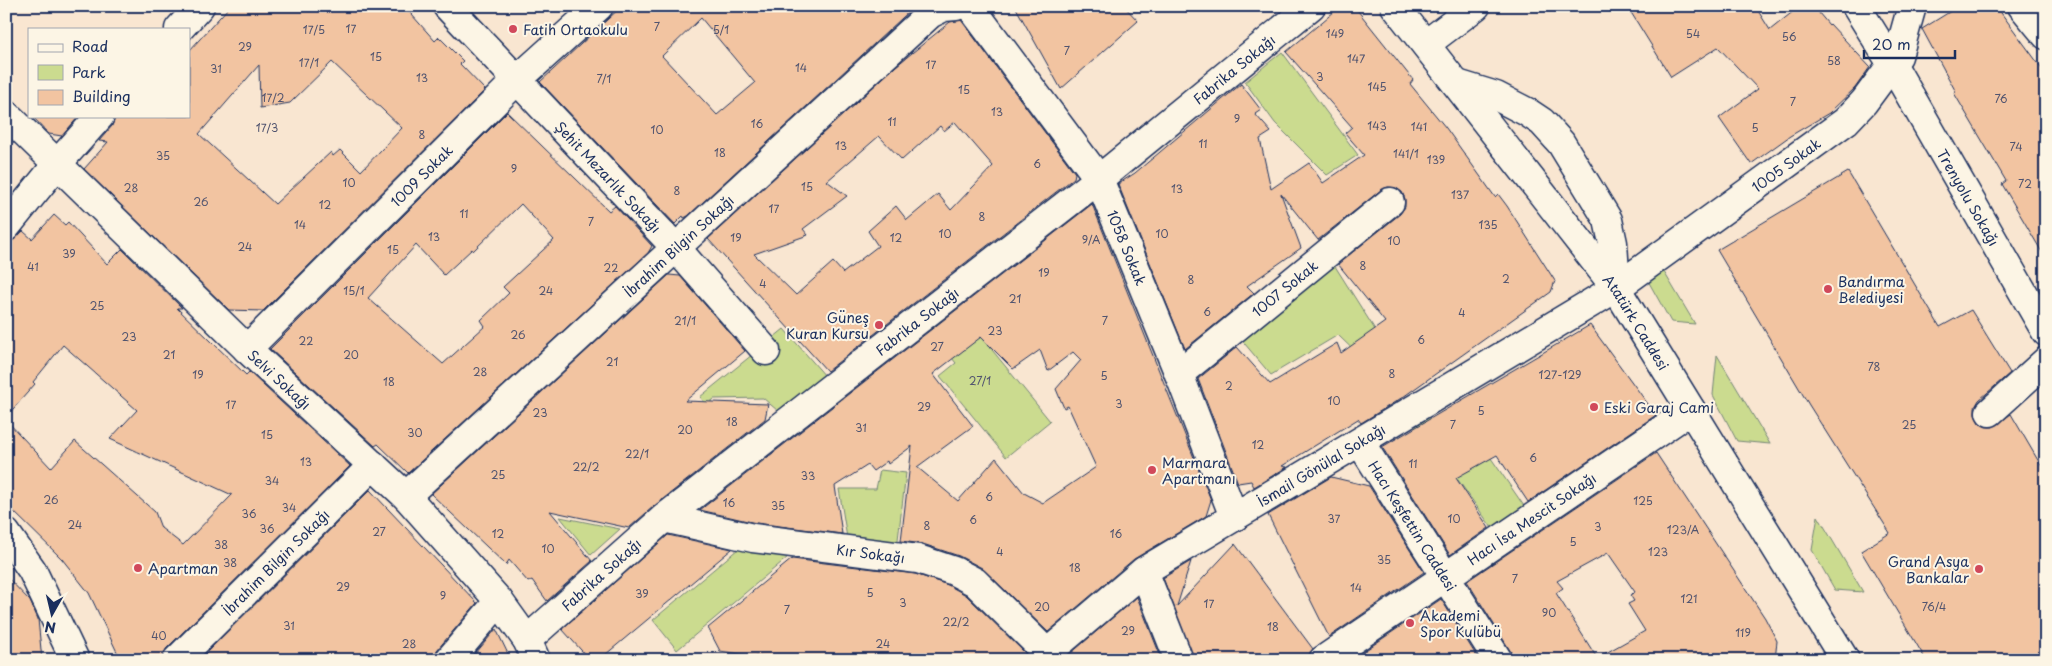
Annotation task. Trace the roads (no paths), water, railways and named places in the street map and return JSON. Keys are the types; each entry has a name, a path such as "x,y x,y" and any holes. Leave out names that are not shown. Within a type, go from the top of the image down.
{"street":[{"path":"180,28 200,6"},
{"name":"Şehit Mezarlık Sokağı","path":"447,6 676,248 766,350"},
{"name":"1009 Sokak","path":"247,349 517,80 599,6"},
{"name":"İbrahim Bilgin Sokağı","path":"406,496 930,14 944,7 956,6"},
{"name":"1058 Sokak","path":"970,6 1098,179 1179,374 1234,517"},
{"name":"Fabrika Sokağı","path":"531,650 664,518 1098,179 1311,6"},
{"name":"Atatürk Caddesi","path":"1394,6 1426,44 1616,288 1845,660"},
{"path":"1426,44 1476,6"},
{"name":"Trenyolu Sokağı","path":"1856,6 1892,64 2046,332"},
{"name":"1005 Sokak","path":"1616,288 1846,121 1864,102 1892,64 1902,46 1912,6"},
{"path":"2022,6 2046,35"},
{"path":"1456,84 1496,96 1527,112 1542,122 1561,143 1608,220 1613,243 1616,288"},
{"name":"Selvi Sokağı","path":"6,114 247,349 406,496 498,601 531,650"},
{"path":"6,227 58,163 98,118"},
{"name":"1007 Sokak","path":"1179,374 1390,202"},
{"name":"İsmail Gönülal Sokağı","path":"1043,656 1144,571 1616,288"},
{"path":"1990,412 2046,360"},
{"name":"Hacı İsa Mescit Sokağı","path":"1323,660 1691,410"},
{"name":"Hacı Keşfettin Caddesi","path":"1360,442 1498,660"},
{"name":"İbrahim Bilgin Sokağı","path":"177,660 373,465"},
{"name":"Kır Sokağı","path":"664,518 753,538 918,559 954,571 975,582 1043,656"},
{"path":"6,533 32,570 74,660"},
{"path":"1144,571 1179,660"},
{"path":"449,660 498,601"}],"place":[{"name":"Fatih Ortaokulu","path":"513,29"},
{"name":"Bandırma Belediyesi","path":"1828,289"},
{"name":"Güneş Kuran Kursu","path":"879,325"},
{"name":"Eski Garaj Cami","path":"1594,407"},
{"name":"Marmara Apartmanı","path":"1152,470"},
{"name":"Apartman","path":"138,568"},
{"name":"Grand Asya Bankalar","path":"1979,569"},
{"name":"Akademi Spor Kulübü","path":"1410,623"}]}
